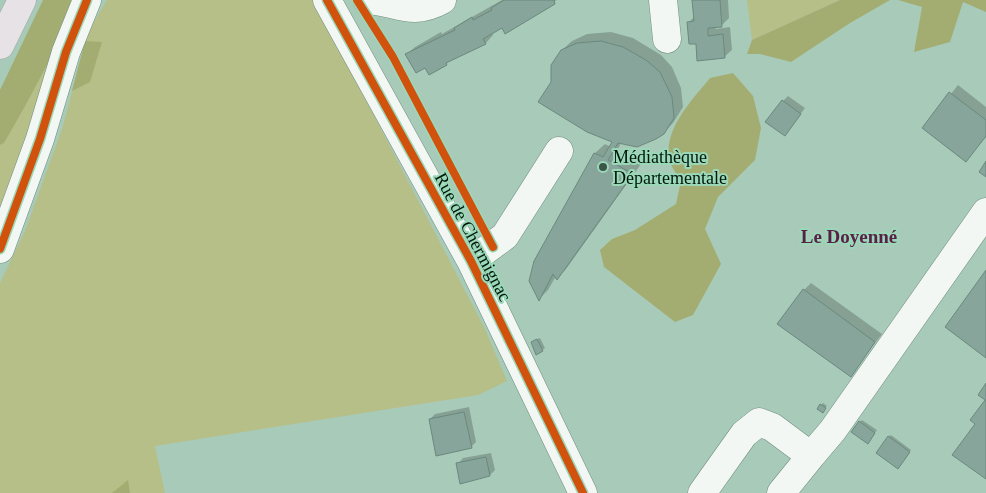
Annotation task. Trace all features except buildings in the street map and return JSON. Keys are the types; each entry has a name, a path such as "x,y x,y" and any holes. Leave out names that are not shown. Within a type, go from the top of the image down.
{"highway":[{"path":"0,45 22,0"}],"street":[{"path":"0,249 40,139 66,52 87,0"},
{"path":"331,7 359,0"},
{"path":"367,0 410,9 422,9 442,0"},
{"path":"664,0 668,39"},
{"name":"Rue de Chermignac","path":"331,7 471,261 583,493"},
{"path":"471,261 505,236 559,151"},
{"path":"781,493 839,422 986,212"},
{"path":"702,493 744,434 759,422 772,426 811,456"}],"green space":[{"path":"43,0 78,0 33,90 4,143 0,145 0,90"},
{"path":"107,0 314,0 485,329 507,381 478,395 155,446 165,493 0,493 0,283 25,231 63,126 88,32"},
{"path":"747,0 840,0 752,40"},
{"path":"840,0 890,0 850,23 791,62 760,54 747,54 752,40"},
{"path":"898,0 986,0 986,12 963,2 950,42 914,52 922,7"},
{"path":"85,41 102,42 90,82 72,91"},
{"path":"58,44 0,223 0,145 4,143"},
{"path":"733,73 753,96 761,128 755,160 718,197 705,229 721,264 693,315 675,322 604,267 600,250 612,239 635,230 676,204 681,181 670,163 669,146 671,135 682,114 710,78"},
{"path":"128,480 130,493 112,493"}],"cycle path":[{"path":"0,249 40,139 66,52 87,0"},
{"path":"327,0 471,261 583,493"},
{"path":"357,0 393,57 493,247"}],"place":[{"name":"Médiathèque Départementale","path":"603,167"}],"district":[{"name":"Le Doyenné","path":"849,236"}]}
